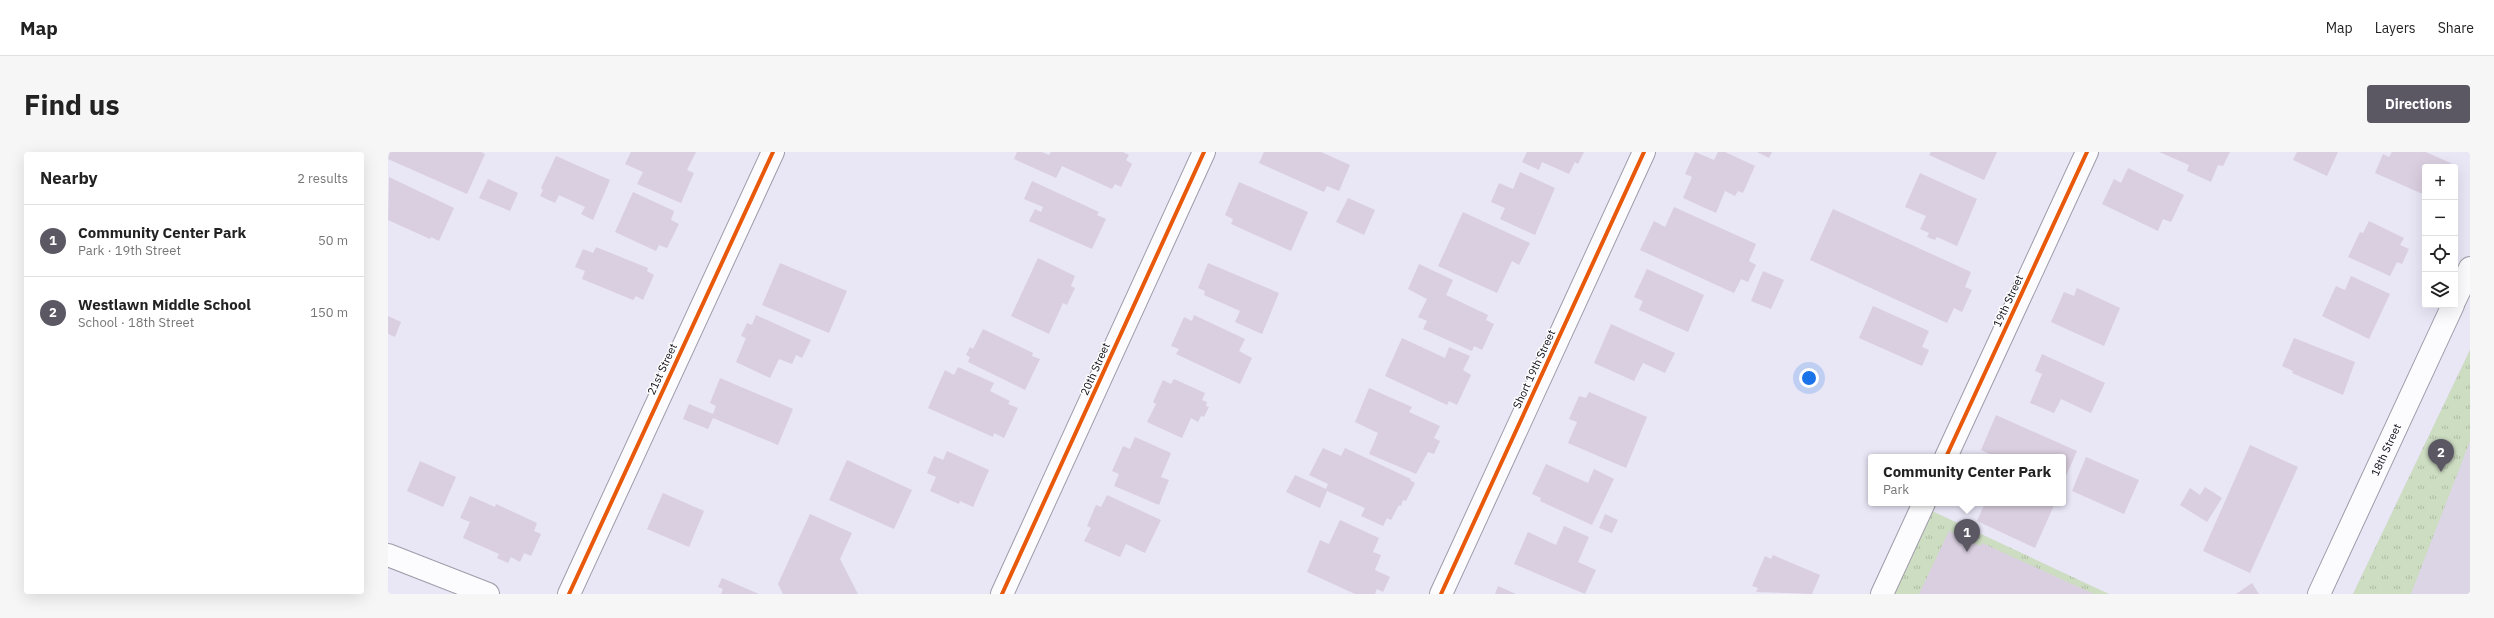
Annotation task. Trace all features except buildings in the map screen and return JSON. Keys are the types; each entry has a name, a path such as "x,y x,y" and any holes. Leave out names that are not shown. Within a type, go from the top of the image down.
{"street":[{"name":"21st Street","path":"569,594 773,152"},
{"name":"20th Street","path":"1002,594 1204,152"},
{"name":"Short 19th Street","path":"1441,594 1644,152"},
{"name":"19th Street","path":"1947,454 2087,152"},
{"path":"2458,294 2470,268"},
{"name":"18th Street","path":"2319,594 2452,308"},
{"path":"1882,594 1923,506"},
{"path":"388,555 488,594"}],"shaded area":[{"path":"2470,350 2470,594 2353,594"}],"green space":[{"path":"2470,350 2470,441 2411,594 2353,594"},
{"path":"1932,511 2109,594 1894,594"}],"cycle path":[{"path":"569,594 773,152"},
{"path":"1002,594 1204,152"},
{"path":"1441,594 1644,152"},
{"path":"1947,454 2087,152"}],"place":[{"name":"Westlawn Middle School","path":"2441,472"},
{"name":"Community Center Park","path":"1967,552"}]}
